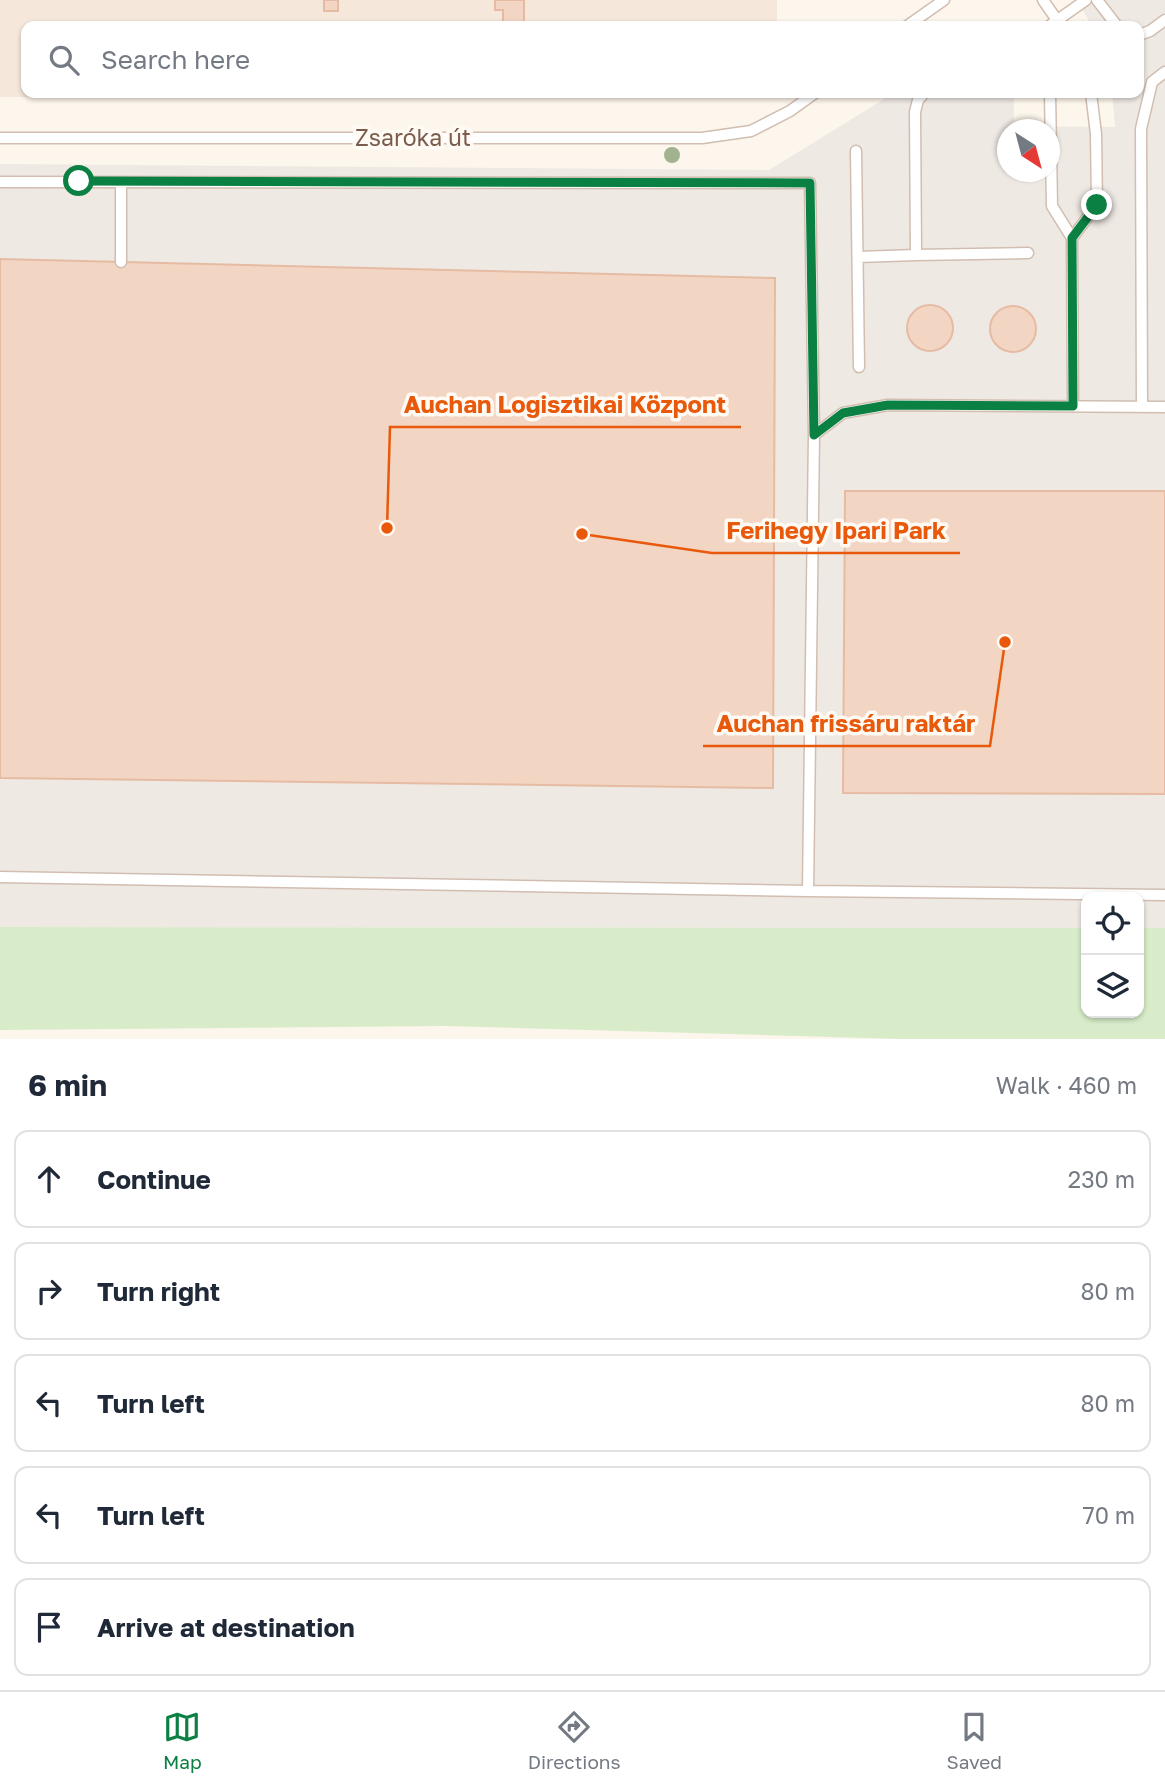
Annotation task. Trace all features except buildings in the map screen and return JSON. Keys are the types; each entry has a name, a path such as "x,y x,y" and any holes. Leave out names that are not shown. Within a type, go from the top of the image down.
{"lane":[{"path":"914,21 944,0"},
{"path":"1043,0 1054,21"},
{"path":"1060,21 1086,0"},
{"path":"1097,0 1113,21"},
{"path":"1144,33 1165,20"},
{"path":"1142,407 1141,129 1152,82 1165,72"},
{"name":"Zsaróka út","path":"0,138 702,138 751,131 809,98"},
{"path":"916,255 915,112 919,98"},
{"path":"1050,98 1052,206 1072,238 1073,406"},
{"path":"1072,238 1097,205 1096,134 1092,98"},
{"path":"856,151 859,367"},
{"path":"0,182 810,183 814,435 808,891"},
{"path":"121,182 121,262"},
{"path":"858,257 1028,253"},
{"path":"814,435 843,413 888,405 1165,407"},
{"path":"0,877 1165,895"}],"shaded area":[{"path":"0,0 777,0 777,21 21,21 21,97 0,97"},
{"path":"1077,0 1165,0 1165,928 1144,928 1144,892 1081,892 1081,928 0,927 0,164 769,170 886,98 1014,98 1014,119 997,119 997,182 1060,182 1060,126 1115,127 1112,98 1144,98 1144,21 1089,21"}],"green space":[{"path":"0,927 1081,928 1081,1018 1144,1018 1144,928 1165,928 1165,1039 900,1039 445,1026 0,1030"}],"place":[{"name":"Auchan Logisztikai Központ","path":"387,528"},
{"name":"Ferihegy Ipari Park","path":"582,534"},
{"name":"Auchan frissáru raktár","path":"1005,642"}],"route":[{"path":"79,181 810,183 814,435 843,413 888,405 1073,406 1072,238 1097,205"}]}
